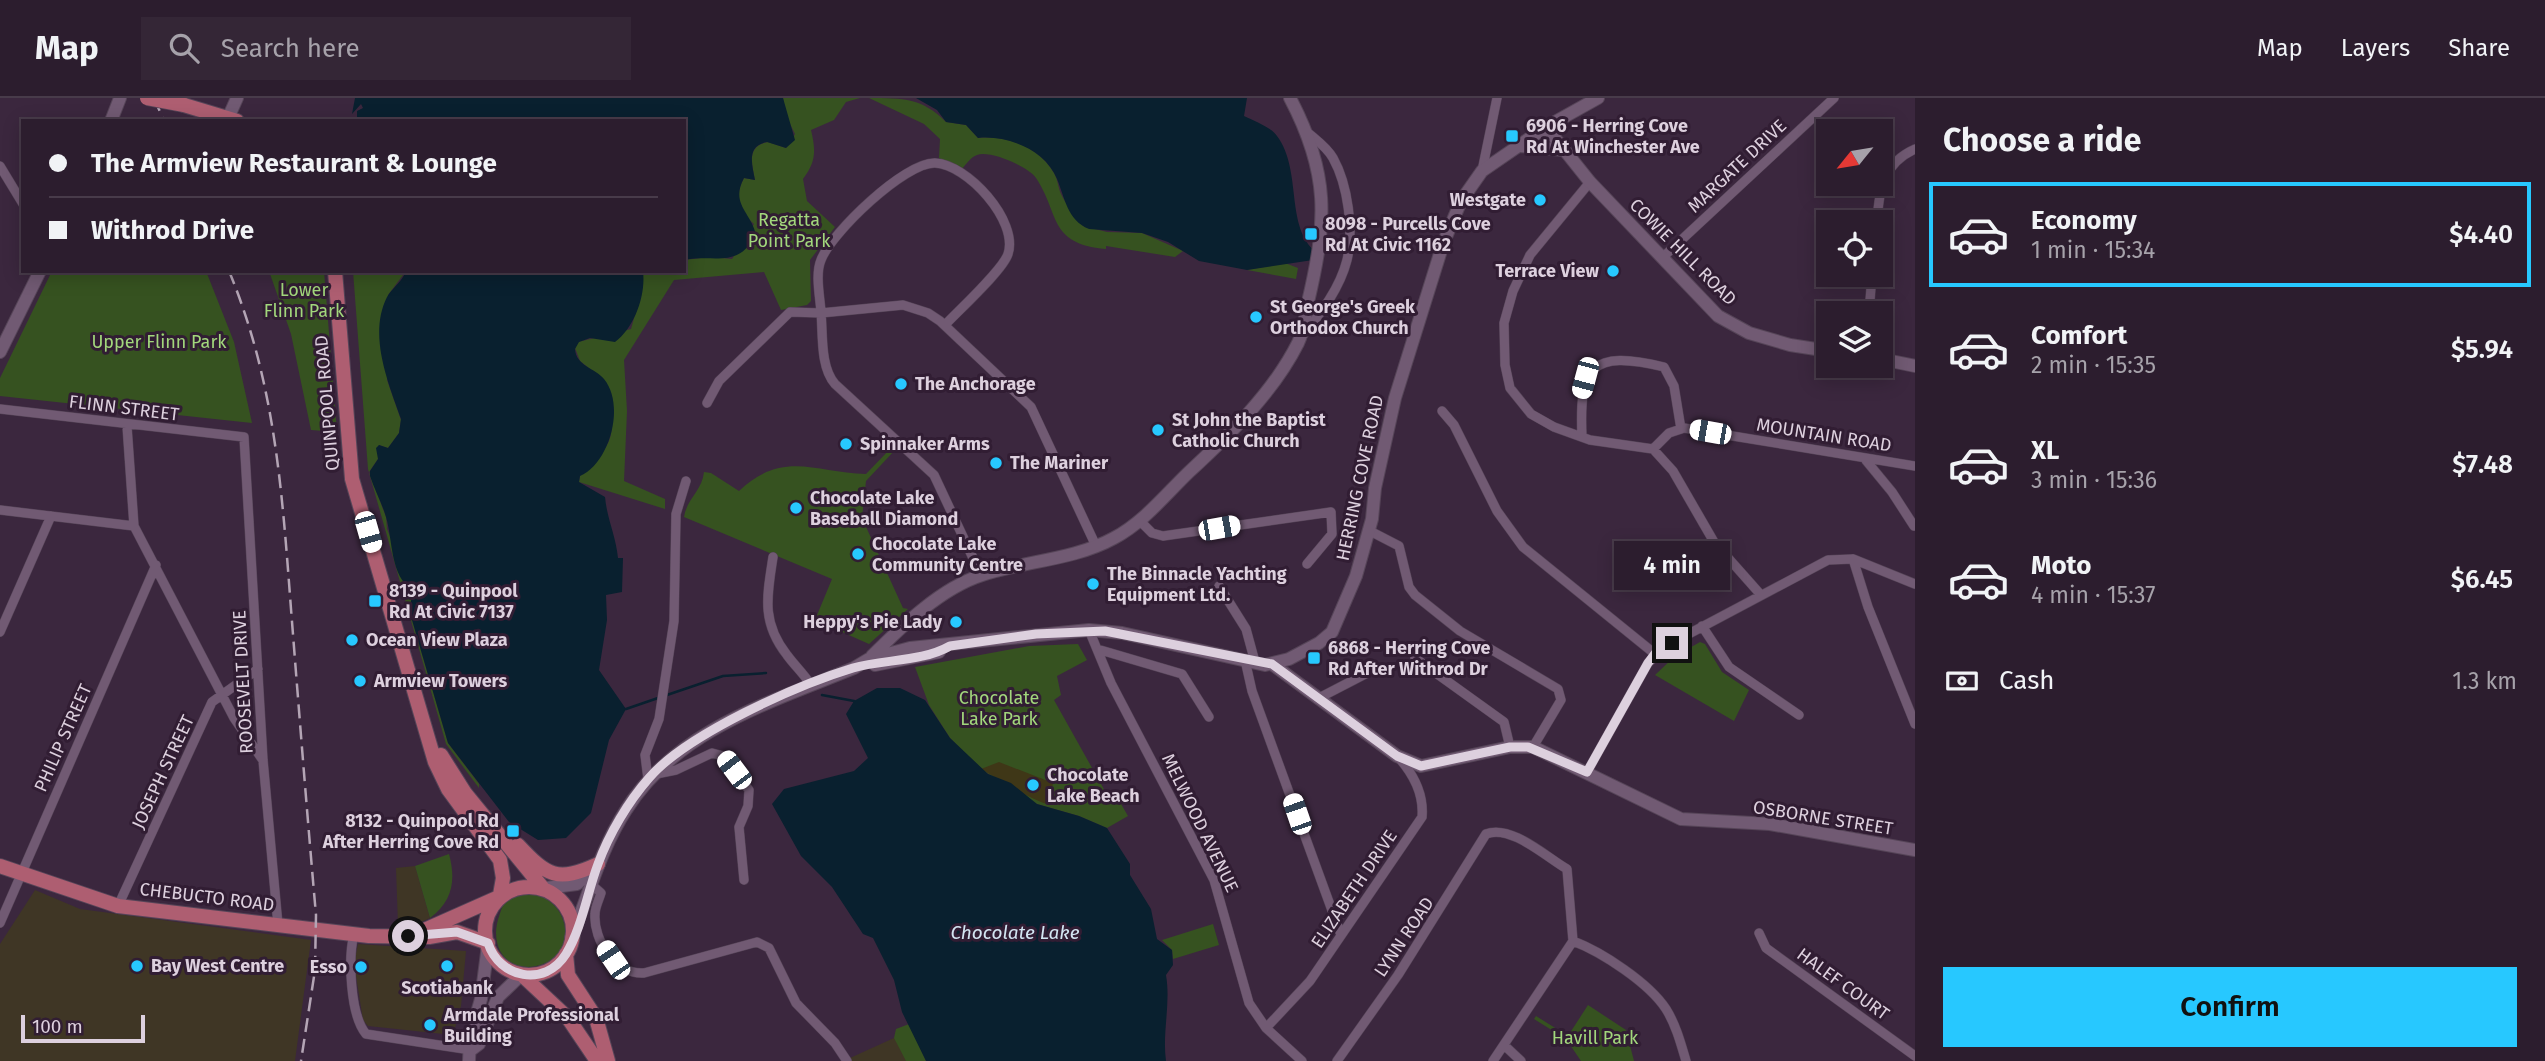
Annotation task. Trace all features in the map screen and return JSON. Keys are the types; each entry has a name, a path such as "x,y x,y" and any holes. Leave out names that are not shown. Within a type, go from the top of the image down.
{"main road":[{"path":"112,119 120,98"},
{"path":"147,98 233,118 237,98"},
{"path":"854,668 869,659 951,590 981,575 1096,546 1139,520 1255,406 1300,340 1322,241 1318,175 1305,130 1290,98"},
{"name":"HERRING COVE ROAD","path":"1272,664 1319,643 1332,632 1353,585 1368,530 1395,398 1452,222 1482,171 1546,127 1598,98"},
{"name":"COWIE HILL ROAD","path":"1546,127 1590,181 1718,316 1749,333 1790,345 1816,349"},
{"path":"1517,146 1531,144 1563,150"},
{"path":"0,352 39,273"},
{"name":"QUINPOOL ROAD","path":"335,273 352,479 435,762 448,789 500,860 503,878 500,896"},
{"path":"1893,361 1915,366"},
{"path":"911,652 910,634 916,618"},
{"path":"869,659 911,652 937,653 950,646 1089,630 1122,633 1272,664"},
{"path":"608,1061 596,1018 568,975 566,954 598,864 625,812 650,776 708,732 854,668 911,652"},
{"name":"OSBORNE STREET","path":"1272,664 1397,756 1421,766 1510,747 1532,747 1681,819 1770,824 1915,850"},
{"name":"QUINPOOL ROAD","path":"426,731 459,784 544,888"},
{"path":"459,784 546,871 570,876 598,864"},
{"path":"470,1056 470,1037 481,999 488,944 488,920 500,896 521,886 544,888 577,884 598,864"},
{"name":"CHEBUCTO ROAD","path":"0,866 20,876 118,906 354,934 415,935 457,932 488,944"},
{"path":"544,888 566,911 571,939"},
{"name":"CHEBUCTO ROAD","path":"415,935 500,896"},
{"path":"488,944 502,967 521,976 568,1018 597,1061"},
{"path":"470,1056 480,1044 498,997 521,976 549,969 566,954"}],"street":[{"path":"1482,171 1497,98"},
{"name":"MARGATE DRIVE","path":"1662,258 1833,98"},
{"path":"1300,340 1328,304 1342,273 1347,259 1350,226 1334,158 1305,130"},
{"path":"1879,210 1885,174 1894,162 1915,149"},
{"path":"945,325 1004,262 1010,240 997,206 954,169 939,163 924,165 895,180 876,195 826,251 818,270 821,313 829,376 934,475 981,575"},
{"path":"0,166 21,201"},
{"path":"1590,181 1530,255 1513,291 1504,323 1505,365 1510,388 1519,403 1531,414 1554,427 1582,437 1653,449 1673,471 1714,542 1761,595"},
{"path":"707,403 719,381 782,316 794,311 821,313 903,305 928,313 945,325 1031,407 1096,546"},
{"path":"1582,437 1580,396 1585,378 1597,365 1620,359 1664,367 1674,386 1681,429 1664,436 1653,449"},
{"name":"FLINN STREET","path":"0,409 244,437"},
{"path":"1442,411 1454,425 1504,524 1523,547 1655,654"},
{"path":"127,425 134,526 234,718 264,760"},
{"name":"MOUNTAIN ROAD","path":"1681,429 1915,466"},
{"name":"ROOSEVELT DRIVE","path":"244,437 264,760 278,925"},
{"path":"1864,458 1892,492 1914,526"},
{"path":"686,481 676,514 674,621 663,695 659,719 645,755 650,776 676,770 712,752 723,757 749,790 748,806 738,827 744,880"},
{"path":"0,510 134,526"},
{"path":"1139,520 1152,533 1163,536 1331,512 1331,536 1307,564"},
{"path":"0,632 51,516"},
{"path":"1368,530 1397,543 1410,590 1419,600 1460,631 1559,689 1561,700 1532,747"},
{"path":"773,557 766,611 778,641 811,685"},
{"path":"1587,772 1655,654 1702,626 1828,560 1853,559 1915,584"},
{"path":"1853,559 1868,607 1915,724"},
{"name":"PHILIP STREET","path":"0,923 156,565"},
{"path":"1219,586 1246,629 1252,691 1341,935"},
{"path":"1702,626 1729,667 1799,715"},
{"name":"MELWOOD AVENUE","path":"1089,630 1111,684 1211,874 1227,922 1244,990 1266,1028 1302,1061"},
{"path":"1097,649 1182,674 1209,717"},
{"path":"1415,658 1504,722 1510,747"},
{"name":"JOSEPH STREET","path":"118,906 212,702 258,669"},
{"path":"1317,699 1373,670"},
{"name":"ELIZABETH DRIVE","path":"1266,1028 1310,981 1422,817 1424,802 1412,773 1397,756"},
{"name":"LYNN ROAD","path":"1337,1061 1398,975 1486,834 1494,831 1509,834 1567,869 1573,941"},
{"path":"592,885 601,893 595,912 600,940 613,960 624,969 634,974 644,973 757,942 764,944 769,948 796,1003 835,1043 847,1061"},
{"name":"HALEF COURT","path":"1759,933 1766,948 1915,1056"},
{"path":"354,934 350,964 360,1024 371,1036 470,1056"},
{"path":"1493,1061 1573,941 1590,947 1656,996 1674,1024 1686,1061"},
{"path":"1504,1045 1521,1061"}],"shaded area":[{"path":"415,866 430,918 417,924 398,925 396,868"},
{"path":"35,890 80,909 311,940 295,1061 0,1061 0,944"},
{"path":"358,944 466,951 461,1006 453,1035 368,1026 363,1020 354,963"},
{"path":"909,1024 926,1061 851,1061 850,1058 894,1038"}],"green space":[{"name":"Regatta Point Park","path":"783,98 860,98 846,102 834,120 811,130 814,156 803,179 807,201 835,227 810,260 811,301 807,305 781,310 764,272 674,280 624,360 627,411 624,481 665,499 665,509 579,482 580,476 608,443 612,423 604,380 580,361 575,348 578,342 631,329 641,293 643,273 686,273 686,260 710,257 732,259 754,224 745,214 739,197 744,178 755,180 753,152 756,147 768,142 786,148 795,134 786,116"},
{"path":"869,98 912,101 929,108 946,122 966,125 978,138 1000,139 1021,145 1048,164 1063,198 1083,226 1107,232 1142,233 1183,251 1175,257 1106,246 1106,249 1087,246 1074,241 1058,225 1044,191 1026,169 1009,160 983,154 973,157 962,169 939,158 940,139 924,124"},
{"path":"1285,263 1298,268 1296,279 1247,270"},
{"name":"Upper Flinn Park","path":"51,273 207,273 234,342 252,423 0,396 0,378"},
{"name":"Lower Flinn Park","path":"270,273 324,273 337,432 311,430 291,334"},
{"path":"353,273 404,273 388,295 387,380 401,420 399,433 388,448 379,445 378,459 369,472 386,517 387,529 412,590 410,613 448,743 479,784 479,788 446,744 368,469"},
{"path":"892,447 895,450 866,481 862,518 903,608 908,609 869,644 815,620 832,579 684,517 704,472 711,473 739,491 770,470 785,467 800,466 866,474"},
{"path":"1700,642 1705,644 1722,672 1749,690 1734,721 1655,675 1674,657"},
{"name":"Chocolate Lake Park","path":"1078,644 1087,660 1057,676 1061,695 1054,700 1110,800 1117,797 1128,816 1107,828 1079,816 1037,804 979,768 950,738 929,705 915,667 1029,646"},
{"path":"449,854 451,889 444,904 430,918 415,866"},
{"path":"529,892 553,904 562,917 565,935 561,950 551,960 537,966 523,967 510,962 500,951 496,928 506,897"},
{"path":"1213,924 1219,945 1173,959 1172,950 1162,940"},
{"name":"Havill Park","path":"1588,1005 1626,1030 1634,1061 1581,1061 1566,1039 1534,1019 1536,1016 1568,1036"},
{"path":"909,1024 926,1061 906,1061 894,1038 896,1029"}],"sand":[{"name":"Chocolate Lake Beach","path":"999,762 1053,783 1049,805 981,769"}],"water":[{"path":"355,98 783,98 795,140 786,148 767,142 760,144 753,152 755,180 744,178 739,195 756,235 749,246 734,256 725,258 686,260 686,119 357,119 357,111 363,108 361,104 352,114"},
{"path":"916,98 1247,98 1244,116 1271,130 1285,150 1290,165 1300,229 1317,253 1313,260 1247,270 1199,261 1168,242 1142,233 1089,229 1071,214 1057,179 1044,160 1034,152 1001,139 978,138 966,125 946,122 937,110"},
{"path":"405,273 643,273 643,291 637,311 622,336 615,342 590,338 579,342 575,349 582,363 604,379 614,404 614,418 606,447 599,460 580,476 579,482 605,497 618,558 623,558 622,592 606,595 607,620 599,670 626,709 609,740 591,813 566,838 538,840 509,822 448,743 410,613 412,590 400,576 393,557 386,517 370,471 378,459 376,448 379,445 388,448 399,433 401,419 382,358 379,327 387,297"},
{"name":"Chocolate Lake","path":"877,688 900,688 925,700 950,738 988,774 1011,783 1037,804 1079,816 1107,828 1130,864 1130,875 1151,909 1157,939 1172,950 1173,965 1166,975 1166,1061 926,1061 902,1012 894,980 873,938 863,934 832,887 801,856 772,804 784,789 854,771 868,758 846,714 854,701"}],"waterway":[{"path":"664,696 723,676 766,673"},
{"path":"822,695 854,701"},
{"path":"626,709 658,698"}],"railway":[{"path":"154,98 163,119"},
{"path":"230,273 245,313 266,395 284,522 316,915 315,970 301,1061"}],"place":[{"name":"6906 - Herring Cove Rd At Winchester Ave","path":"1512,136"},
{"name":"Westgate","path":"1540,200"},
{"name":"8098 - Purcells Cove Rd At Civic 1162","path":"1311,234"},
{"name":"Terrace View","path":"1613,271"},
{"name":"St George's Greek Orthodox Church","path":"1256,317"},
{"name":"The Anchorage","path":"901,384"},
{"name":"St John the Baptist Catholic Church","path":"1158,430"},
{"name":"Spinnaker Arms","path":"846,444"},
{"name":"The Mariner","path":"996,463"},
{"name":"Chocolate Lake Baseball Diamond","path":"796,508"},
{"name":"Chocolate Lake Community Centre","path":"858,554"},
{"name":"The Binnacle Yachting Equipment Ltd.","path":"1093,584"},
{"name":"8139 - Quinpool Rd At Civic 7137","path":"375,601"},
{"name":"Heppy's Pie Lady","path":"956,622"},
{"name":"Ocean View Plaza","path":"352,640"},
{"name":"6868 - Herring Cove Rd After Withrod Dr","path":"1314,658"},
{"name":"Armview Towers","path":"360,681"},
{"name":"Chocolate Lake Beach","path":"1033,785"},
{"name":"8132 - Quinpool Rd After Herring Cove Rd","path":"513,831"},
{"name":"Bay West Centre","path":"137,966"},
{"name":"Scotiabank","path":"447,966"},
{"name":"Esso","path":"361,967"},
{"name":"Armdale Professional Building","path":"430,1025"}],"route":[{"path":"408,936 429,937 457,932 473,936 488,943 495,960 502,967 520,976 536,974 556,965 566,954 598,864 610,840 648,779 663,764 708,732 854,668 937,653 950,646 1014,636 1089,630 1122,633 1272,664 1397,756 1421,766 1510,747 1528,747 1555,755 1587,772 1648,663 1657,651 1672,643"}]}
